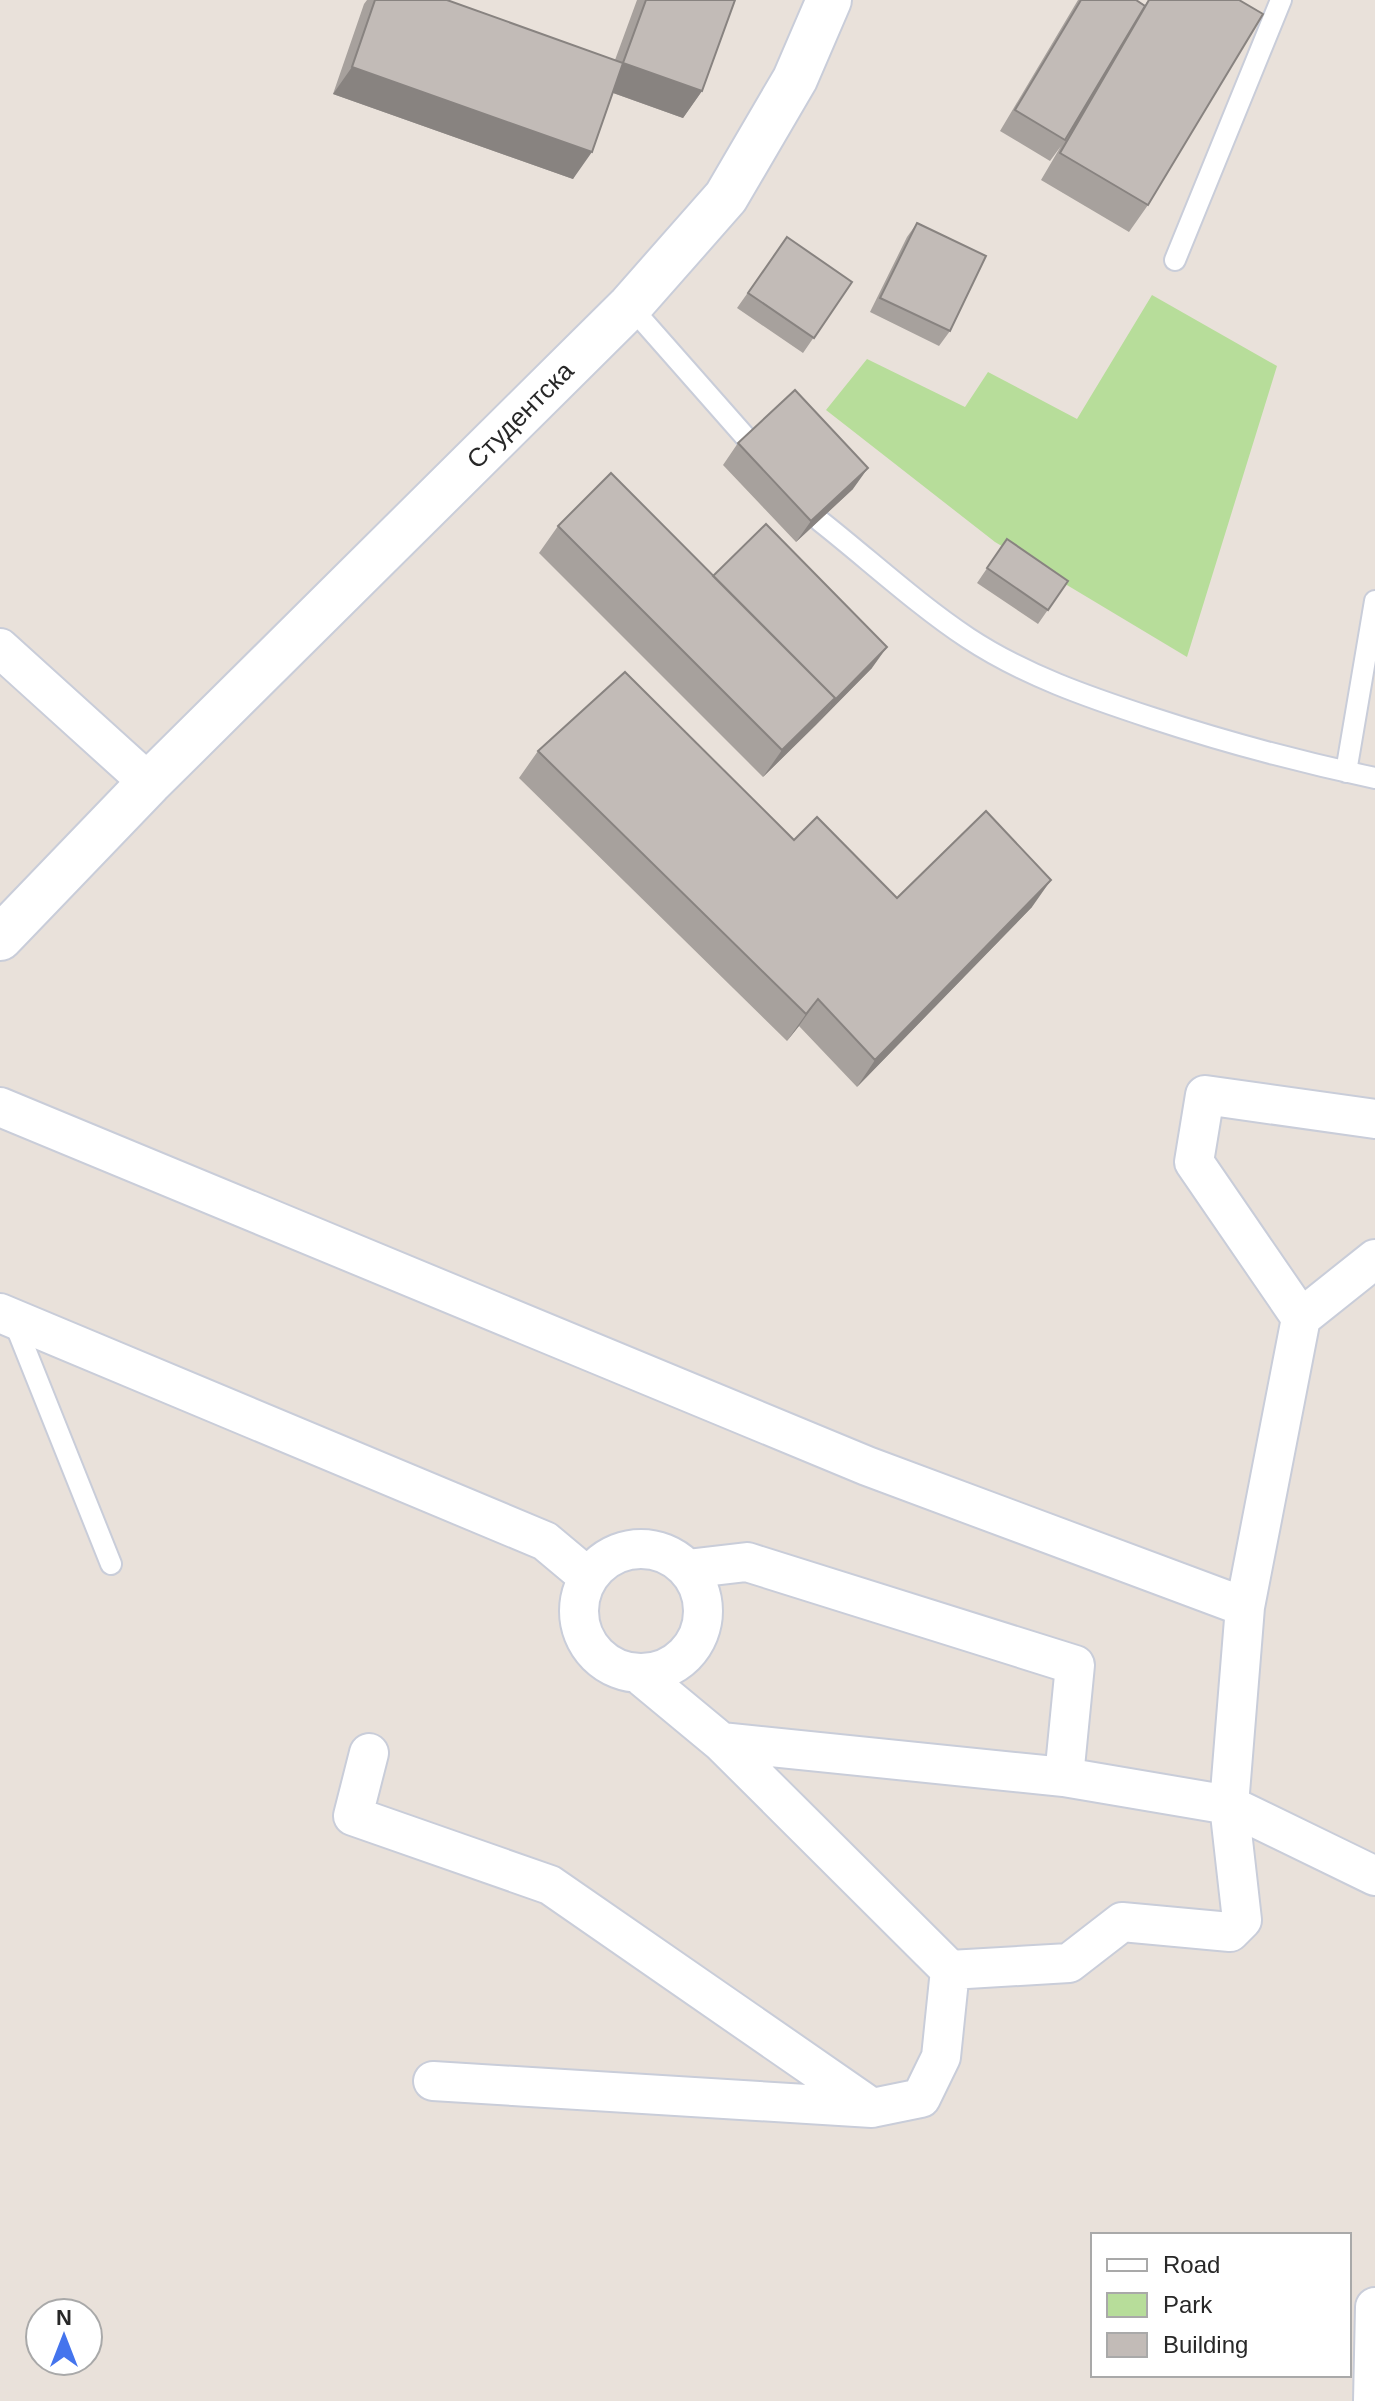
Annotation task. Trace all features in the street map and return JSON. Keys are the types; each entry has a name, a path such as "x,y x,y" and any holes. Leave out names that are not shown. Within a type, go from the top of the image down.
{"street":[{"name":"Студентска","path":"0,938 149,783 630,306 726,197 795,79 829,0"},
{"path":"0,648 149,783"},
{"path":"1301,1318 1194,1162 1205,1095 1375,1119"},
{"path":"0,1107 867,1466 1245,1607"},
{"path":"639,1674 670,1666 693,1646 703,1618 702,1597 687,1569 666,1554 644,1548 624,1551 604,1560 588,1577 579,1598 579,1621 586,1642 600,1659 617,1669 639,1674 721,1742 950,1970 1069,1963 1122,1922 1230,1932 1242,1920 1229,1805 1245,1607 1301,1318 1375,1259"},
{"path":"6,1316 545,1541 588,1577"},
{"path":"687,1569 747,1562 1075,1665 1064,1777"},
{"path":"721,1742 1064,1777 1229,1805 1375,1876"},
{"path":"369,1753 353,1816 550,1885 872,2108"},
{"path":"433,2081 872,2108 921,2098 941,2057 950,1970"},
{"path":"1373,2401 1375,2307"}],"lane":[{"path":"1175,260 1281,0"},
{"path":"630,306 749,441"},
{"path":"820,521 967,637 1032,674 1177,726 1375,778"},
{"path":"1346,772 1375,601"},
{"path":"6,1316 111,1564"}],"green space":[{"path":"1152,295 1277,366 1187,657 995,542 826,410 867,359 965,407 988,372 1077,419"}],"building":[{"path":"375,0 447,0 623,63 592,152 352,67"},
{"path":"646,0 735,0 702,91 623,63"},
{"path":"1081,0 1136,0 1145,6 1065,140 1015,110"},
{"path":"1149,0 1239,0 1263,14 1148,205 1060,153"},
{"path":"917,223 986,256 950,331 880,298"},
{"path":"787,237 852,282 814,338 748,293"},
{"path":"795,390 868,468 811,521 738,443"},
{"path":"611,473 835,698 782,750 558,526"},
{"path":"766,524 887,647 831,704 835,698 713,576"},
{"path":"1007,539 1068,581 1048,610 987,568"},
{"path":"625,672 794,840 817,817 897,898 986,811 1051,880 875,1060 818,999 806,1014 538,751"}]}
